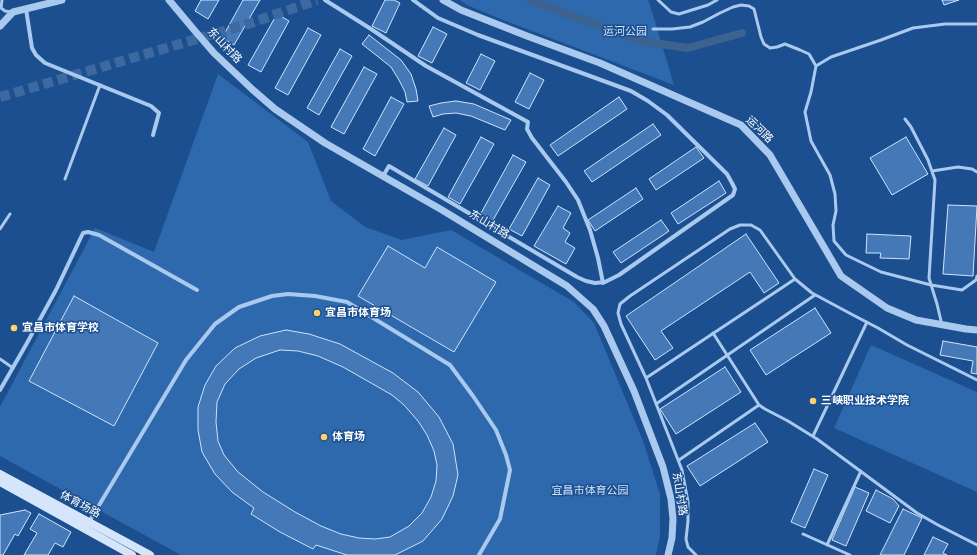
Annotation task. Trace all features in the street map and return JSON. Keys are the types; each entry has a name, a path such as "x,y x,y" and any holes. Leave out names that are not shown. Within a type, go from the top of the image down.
{"main road":[{"name":"体育场路","path":"0,474 150,555"},
{"name":"体育场路","path":"0,482 132,555"}],"street":[{"path":"0,26 13,12 62,0"},
{"name":"东山村路","path":"169,0 214,53 275,109 326,142 567,286 593,309 604,326 634,391 663,467 671,500 673,519 672,538 668,555"},
{"path":"325,0 426,66 528,122 527,129 532,138 578,200 590,230 603,283"},
{"path":"383,176 389,166 577,277 595,283 603,283 619,275 733,195 735,189 727,174 693,140 667,116 648,101 631,91 478,35 438,18 413,0"},
{"name":"运河路","path":"443,0 468,13 600,62 741,125 770,155 841,276 887,308 916,320 977,330"},
{"path":"26,9 32,48 36,55 46,63 151,106 159,113 153,135"},
{"path":"0,390 56,290 83,233 88,232 99,235 197,290"},
{"path":"89,522 186,360 215,324 239,307 272,296 288,294 315,296 347,302 450,365 496,430 510,470 500,519 479,555"}],"lane":[{"path":"2,0 2,8 5,11 13,12"},
{"path":"658,0 671,12 679,14 717,0"},
{"path":"653,29 672,29 690,26 703,22 733,7 741,5 749,6 754,10 764,44 770,48 785,44 800,50 809,54 816,66 805,112 811,140 830,175 835,194 836,211 832,225 834,242 846,255 881,272 931,285 962,290 976,280 977,276"},
{"path":"816,66 831,56 913,28 945,24 977,24"},
{"path":"65,179 100,85"},
{"path":"905,119 911,127 928,160 935,180 929,278 942,325"},
{"path":"932,171 958,167 972,169 977,172"},
{"path":"0,229 10,214"},
{"path":"696,555 688,547 686,538 688,502 679,460 646,378 621,324 618,313 620,304 730,229 740,224 751,226 760,230 795,279 816,295 907,345 977,380"},
{"path":"646,378 795,279"},
{"path":"656,404 816,295"},
{"path":"813,436 867,322"},
{"path":"713,333 760,405 765,410 788,421 813,436 917,513 977,545"},
{"path":"0,359 13,368"},
{"path":"679,460 760,405"},
{"path":"827,545 861,471"},
{"path":"803,534 850,555"}],"green space":[{"name":"运河公园","path":"460,0 648,0 674,85 498,18 467,5"},
{"name":"宜昌市体育场","path":"218,74 308,142 331,201 365,227 402,240 451,230 574,302 594,323 643,441 660,494 660,536 656,555 181,555 0,456 0,407 95,228 154,252"},
{"path":"871,345 977,392 977,492 834,428"}],"building":[{"path":"201,0 219,0 208,19 195,11"},
{"path":"243,0 260,0 234,45 222,38"},
{"path":"385,0 394,0 400,3 386,33 372,26"},
{"path":"942,0 959,0 944,5"},
{"path":"277,14 289,21 261,72 248,65"},
{"path":"433,27 447,34 432,63 418,56"},
{"path":"308,28 321,35 288,95 275,88"},
{"path":"369,35 401,60 411,74 418,101 407,102 405,92 391,67 362,44"},
{"path":"340,49 352,56 319,115 307,108"},
{"path":"481,54 495,61 480,90 466,83"},
{"path":"364,67 377,74 344,134 331,127"},
{"path":"530,73 544,80 529,109 515,102"},
{"path":"391,97 404,104 375,156 363,149"},
{"path":"619,97 627,109 558,156 550,145"},
{"path":"456,101 474,104 511,120 505,130 471,116 456,113 443,114 433,117 429,106"},
{"path":"653,124 661,135 592,182 584,171"},
{"path":"444,128 456,135 428,186 415,179"},
{"path":"481,137 494,144 460,204 448,197"},
{"path":"906,137 928,174 892,195 870,158"},
{"path":"696,147 704,158 656,190 649,179"},
{"path":"513,155 526,162 492,222 480,215"},
{"path":"538,178 550,185 522,236 509,229"},
{"path":"719,181 726,193 678,224 671,213"},
{"path":"636,188 643,199 595,231 588,220"},
{"path":"948,205 977,206 973,276 943,274"},
{"path":"558,206 571,213 563,228 570,233 565,242 575,248 566,264 534,246"},
{"path":"661,220 669,231 621,263 613,252"},
{"path":"746,234 779,283 764,293 750,272 661,331 673,348 655,360 626,316"},
{"path":"867,234 911,236 909,259 880,258 881,253 866,253"},
{"path":"388,246 425,268 437,247 496,282 454,352 358,296"},
{"path":"74,296 158,343 114,426 29,381"},
{"path":"815,308 831,333 766,375 750,350"},
{"path":"286,330 309,334 340,344 393,373 418,392 439,417 453,444 458,475 453,496 442,519 423,541 395,555 347,555 316,545 313,549 280,532 251,514 254,508 232,492 215,474 202,452 198,430 198,407 205,385 216,366 235,348 260,336","holes":["280,350 298,351 318,356 343,367 392,395 404,405 418,421 427,435 434,451 437,465 436,481 431,497 422,513 409,526 390,537 375,539 359,538 341,534 321,526 263,492 238,472 224,455 218,441 216,422 217,402 225,384 239,369 256,358"]},
{"path":"943,341 977,347 977,374 971,373 973,361 940,355"},
{"path":"725,367 741,392 676,434 660,409"},
{"path":"755,423 768,442 700,486 687,466"},
{"path":"814,469 828,475 805,528 791,522"},
{"path":"855,487 869,493 846,546 832,540"},
{"path":"876,490 893,499 899,506 890,523 866,511"},
{"path":"903,509 922,518 904,555 880,555"},
{"path":"25,510 31,513 18,536 15,534 3,555 0,555 0,515"},
{"path":"39,514 71,532 63,547 55,543 48,555 24,555 37,533 30,529"},
{"path":"933,537 948,544 943,553 947,555 924,555"}],"waterway":[{"path":"529,0 641,41 688,48 742,33"}],"tunnel":[{"path":"0,97 251,23 317,0"}],"place":[{"name":"宜昌市体育场","path":"317,313"},
{"name":"宜昌市体育学校","path":"14,328"},
{"name":"三峡职业技术学院","path":"813,401"},
{"name":"体育场","path":"324,437"}],"park label":[{"name":"宜昌市体育公园","path":"590,491"}]}
